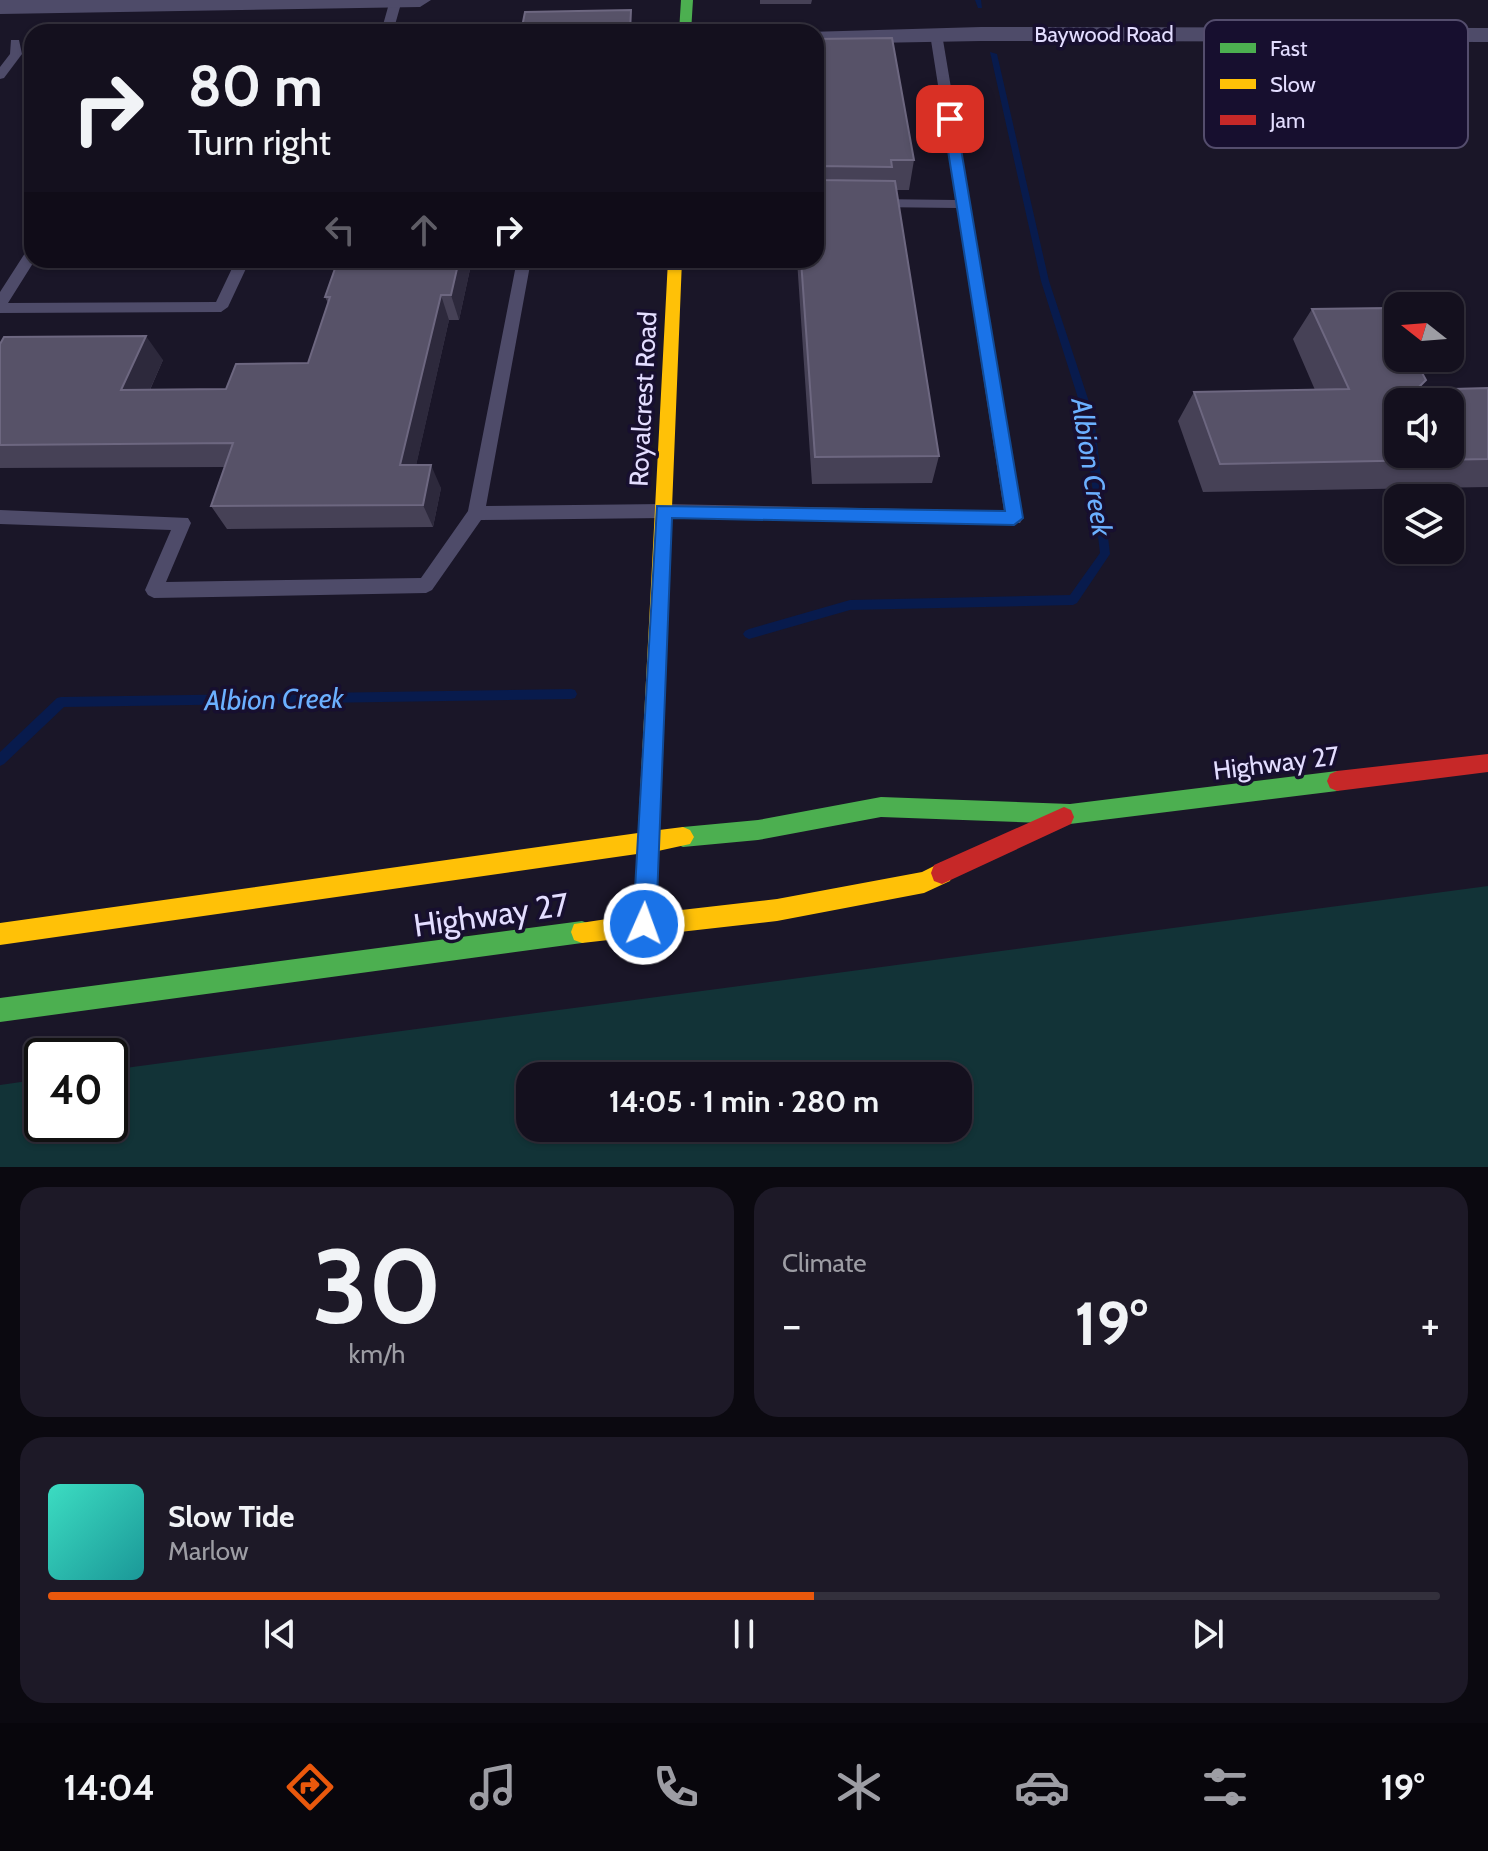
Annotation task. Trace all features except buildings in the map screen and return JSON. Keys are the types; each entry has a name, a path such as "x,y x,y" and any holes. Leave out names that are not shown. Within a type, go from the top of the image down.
{"main road":[{"path":"686,24 687,0"},
{"name":"Royalcrest Road","path":"644,924 675,268"},
{"name":"Highway 27","path":"0,934 567,856 648,841 758,830 881,807 1070,814 1488,763"},
{"name":"Highway 27","path":"0,1010 644,924 777,910 924,882 1070,814"}],"street":[{"path":"0,7 420,0"},
{"name":"Baywood Road","path":"824,37 1204,34"},
{"name":"Baywood Road","path":"1468,35 1488,35"}],"lane":[{"path":"389,24 396,0"},
{"path":"476,513 664,511 1014,518 936,34"},
{"path":"0,75 16,54 15,42"},
{"path":"860,203 964,204"},
{"path":"0,306 24,266"},
{"path":"0,306 221,307 239,268"},
{"path":"0,517 182,523 154,590 426,585 476,513 522,268"}],"green space":[{"path":"1488,886 1488,1167 0,1167 0,1085 24,1082 24,1142 128,1142 128,1068"}],"waterway":[{"name":"Albion Creek","path":"978,0 980,7"},
{"name":"Albion Creek","path":"749,634 850,605 1073,600 1105,554 1089,417 1045,281 993,54"},
{"name":"Albion Creek","path":"0,760 61,702 571,694"}],"traffic: fast":[{"path":"686,24 687,0"},
{"path":"683,837 758,830 881,807 1070,814 1337,781"},
{"path":"0,1010 582,932"}],"traffic: slow":[{"path":"644,924 675,268"},
{"path":"0,934 683,837"},
{"path":"582,932 777,910 924,882 942,873"}],"traffic: jam":[{"path":"1337,781 1488,763"},
{"path":"942,873 1064,817"}],"route":[{"path":"644,924 664,511 1014,518 950,119"}]}
